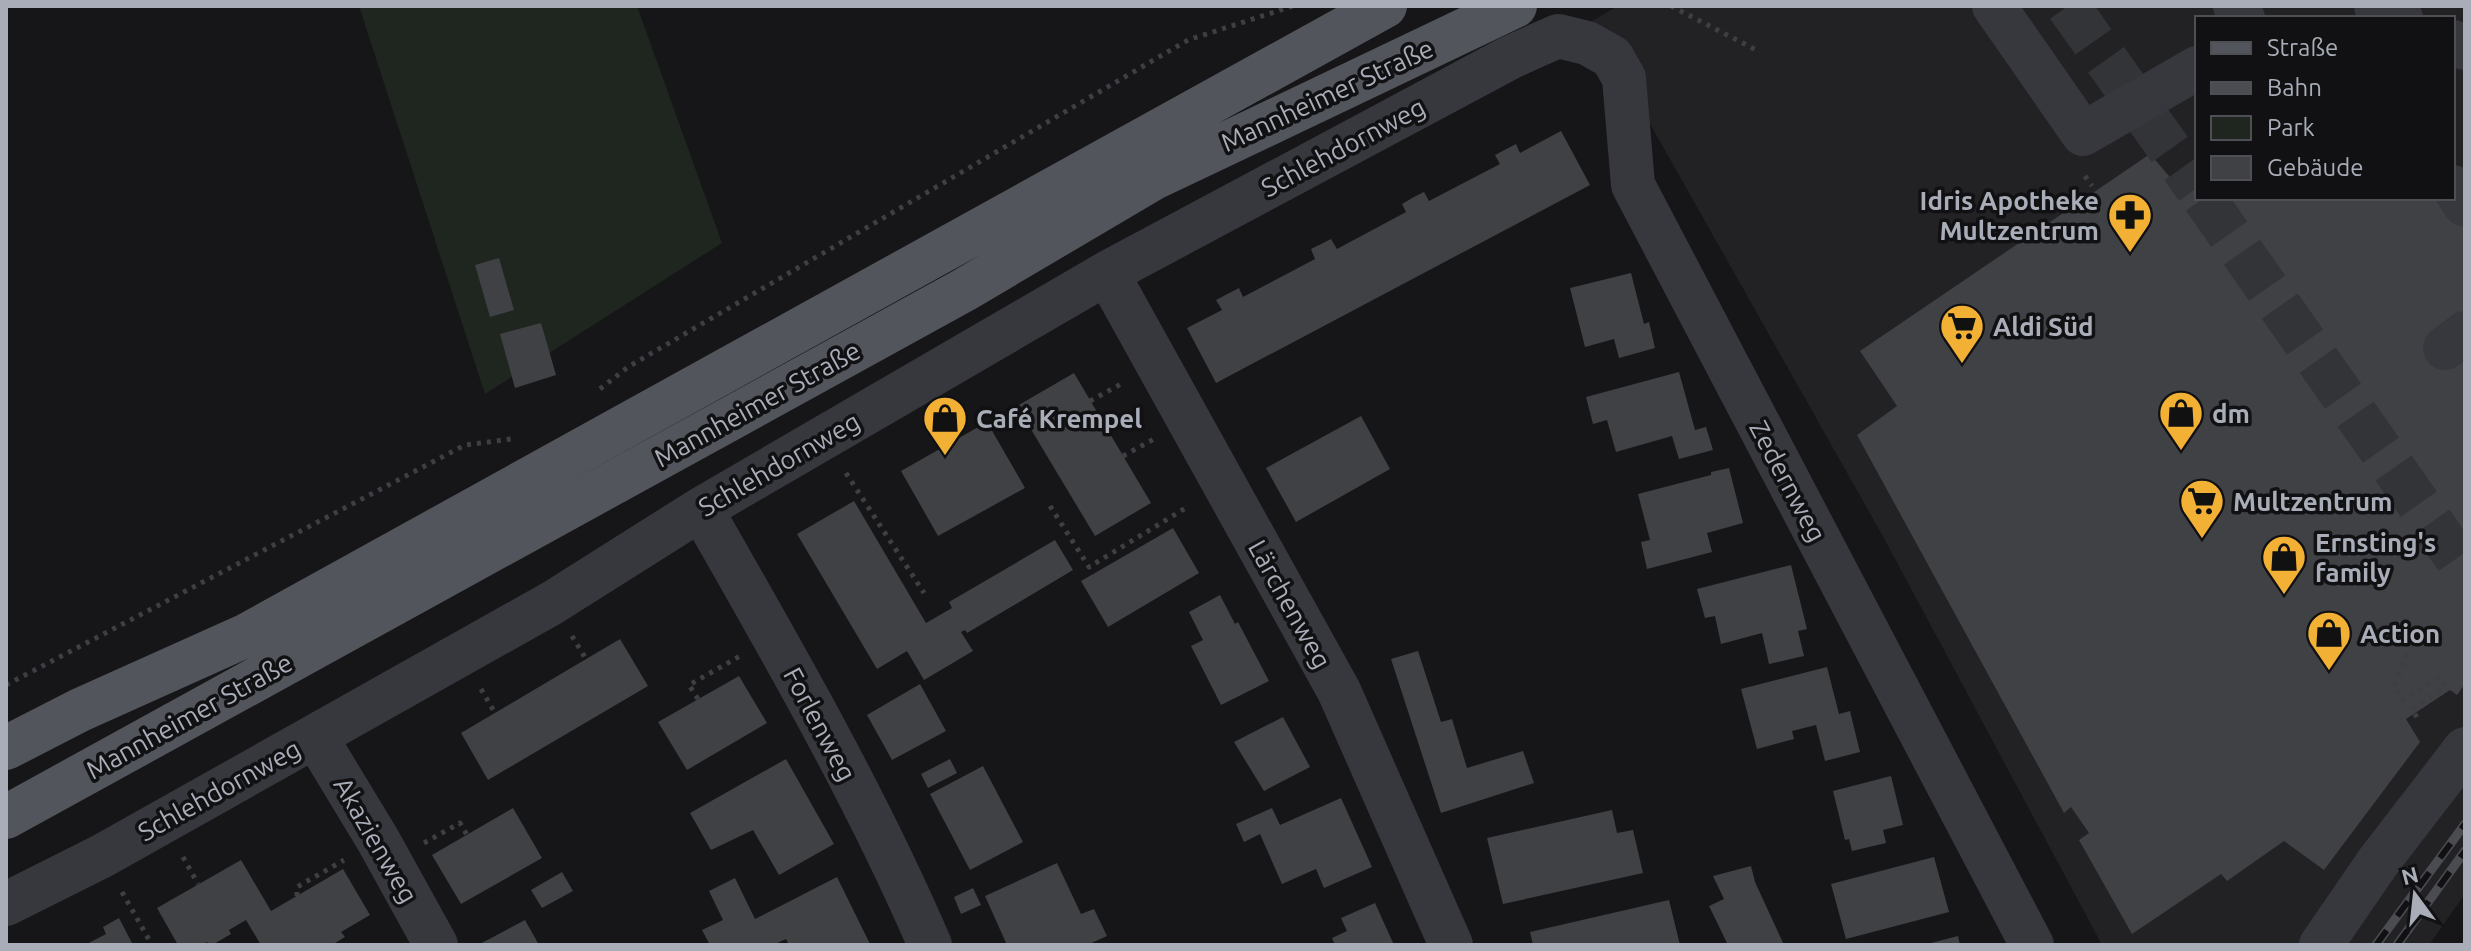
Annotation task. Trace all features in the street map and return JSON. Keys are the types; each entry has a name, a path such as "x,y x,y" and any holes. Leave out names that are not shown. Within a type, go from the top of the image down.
{"main road":[{"name":"Mannheimer Straße","path":"6,748 80,710 247,635 1385,6"},
{"name":"Mannheimer Straße","path":"6,817 964,290 1152,179 1515,6"}],"street":[{"path":"1994,6 2083,134 2195,69"},
{"path":"2358,16 2375,6 2397,16"},
{"name":"Schlehdornweg","path":"6,904 102,856 552,603 701,509 1107,273 1511,57 1558,36"},
{"name":"Zedernweg","path":"1558,36 1587,43 1612,57 1624,78 1633,185 2032,945"},
{"name":"Lärchenweg","path":"1107,273 1339,691 1451,945"},
{"name":"Forlenweg","path":"701,509 774,637 895,864 930,945"},
{"name":"Akazienweg","path":"315,736 385,851 436,945"},
{"path":"2321,945 2378,862 2465,749"}],"path":[{"path":"596,392 628,367 1188,40 1294,6"},
{"path":"1671,6 1760,52"},
{"path":"6,685 465,445 513,439"},
{"path":"823,439 924,593"},
{"path":"1050,506 1089,567 1224,484"},
{"path":"2410,717 2418,719 2412,709 2445,687 2439,678 2403,700 2394,686 2415,635"},
{"path":"698,699 689,685 774,637"},
{"path":"297,896 297,887 460,823 467,835"},
{"path":"102,856 152,945"}],"shaded area":[{"path":"1618,6 2465,6 2465,894 2429,945 2102,945 1885,540 1592,21"}],"green space":[{"path":"359,6 637,6 722,243 485,394"}],"building":[{"path":"1561,131 1590,185 1216,383 1187,328 1222,310 1216,300 1239,288 1243,297 1315,259 1311,249 1331,239 1337,249 1406,212 1402,204 1414,197 1424,192 1429,201 1500,164 1495,155 1516,144 1520,153"},
{"name":"Multzentrum","path":"2150,154 2181,190 2195,180 2195,200 2451,200 2465,219 2465,684 2457,695 2450,690 2406,719 2420,742 2324,870 2284,841 2227,881 2221,874 2132,934 2079,840 2089,833 2071,807 2064,813 1857,435 1897,406 1860,351"},
{"path":"499,258 514,310 490,317 475,265"},
{"path":"1631,273 1644,324 1649,322 1655,348 1619,358 1614,339 1585,347 1570,288"},
{"path":"541,323 556,375 515,388 500,334"},
{"path":"1679,372 1695,430 1706,427 1713,450 1679,459 1672,436 1616,452 1607,420 1593,424 1586,397"},
{"path":"1074,373 1151,503 1095,536 1017,406"},
{"path":"1361,416 1390,469 1296,522 1266,468"},
{"path":"987,422 1025,488 938,536 901,471"},
{"path":"1729,468 1743,523 1707,533 1712,552 1647,569 1641,542 1650,540 1638,494"},
{"path":"854,501 926,623 952,608 949,602 1055,540 1073,570 967,633 965,630 961,632 973,651 924,680 907,651 877,669 797,534"},
{"path":"1173,528 1199,573 1108,627 1081,581"},
{"path":"1791,565 1807,629 1798,631 1804,656 1769,664 1762,633 1721,644 1715,616 1705,618 1697,589"},
{"path":"1220,595 1269,681 1221,705 1191,646 1203,640 1189,612"},
{"path":"620,639 648,686 488,780 461,733"},
{"path":"1418,651 1441,722 1452,719 1467,768 1523,751 1534,783 1441,813 1391,659"},
{"path":"1827,667 1839,714 1850,711 1860,752 1825,761 1816,725 1792,731 1794,739 1757,749 1741,689"},
{"path":"739,676 767,723 687,770 658,722"},
{"path":"920,684 946,731 892,760 867,715"},
{"path":"1283,717 1310,767 1264,791 1234,742"},
{"path":"786,759 834,844 779,875 753,830 711,850 690,813"},
{"path":"950,759 957,773 928,788 921,774"},
{"path":"983,766 1023,842 970,870 930,794"},
{"path":"1891,776 1903,825 1883,830 1886,843 1852,851 1849,839 1845,840 1833,791"},
{"path":"1341,798 1372,867 1324,888 1316,869 1282,884 1260,834 1244,842 1236,824 1272,808 1280,825"},
{"path":"513,808 542,858 461,904 432,855"},
{"path":"1612,810 1617,833 1633,830 1643,873 1503,904 1487,838"},
{"path":"1934,857 1949,912 1846,939 1831,884"},
{"path":"241,860 271,911 343,869 370,915 341,932 345,937 332,945 261,945 246,920 212,945 207,942 202,945 178,945 157,908"},
{"path":"1057,863 1081,914 1094,909 1107,936 1087,945 1007,945 985,896"},
{"path":"1751,866 1755,882 1784,945 1728,945 1709,906 1724,899 1713,876"},
{"path":"562,872 573,891 542,908 531,890"},
{"path":"837,877 870,944 789,945 786,939 773,945 710,945 702,930 723,920 709,891 735,878 755,919"},
{"path":"973,888 981,905 961,914 954,897"},
{"path":"1669,900 1680,945 1533,945 1530,932"},
{"path":"1375,903 1394,945 1335,945 1332,938 1347,931 1341,918"},
{"path":"119,918 133,945 85,945 106,934 103,927"},
{"path":"525,920 539,945 478,945"},
{"path":"1958,936 1960,945 1927,945 1927,944"}],"tunnel":[{"path":"2068,6 2195,185"},
{"path":"2205,200 2465,570"}],"railway":[{"path":"2376,945 2465,824"},
{"path":"2397,945 2465,851"}],"place":[{"name":"Idris Apotheke Multzentrum","path":"2130,254"},
{"name":"Aldi Süd","path":"1962,365"},
{"name":"dm","path":"2181,452"},
{"name":"Café Krempel","path":"945,457"},
{"name":"Multzentrum","path":"2202,540"},
{"name":"Ernsting's family","path":"2284,596"},
{"name":"Action","path":"2329,672"}]}
